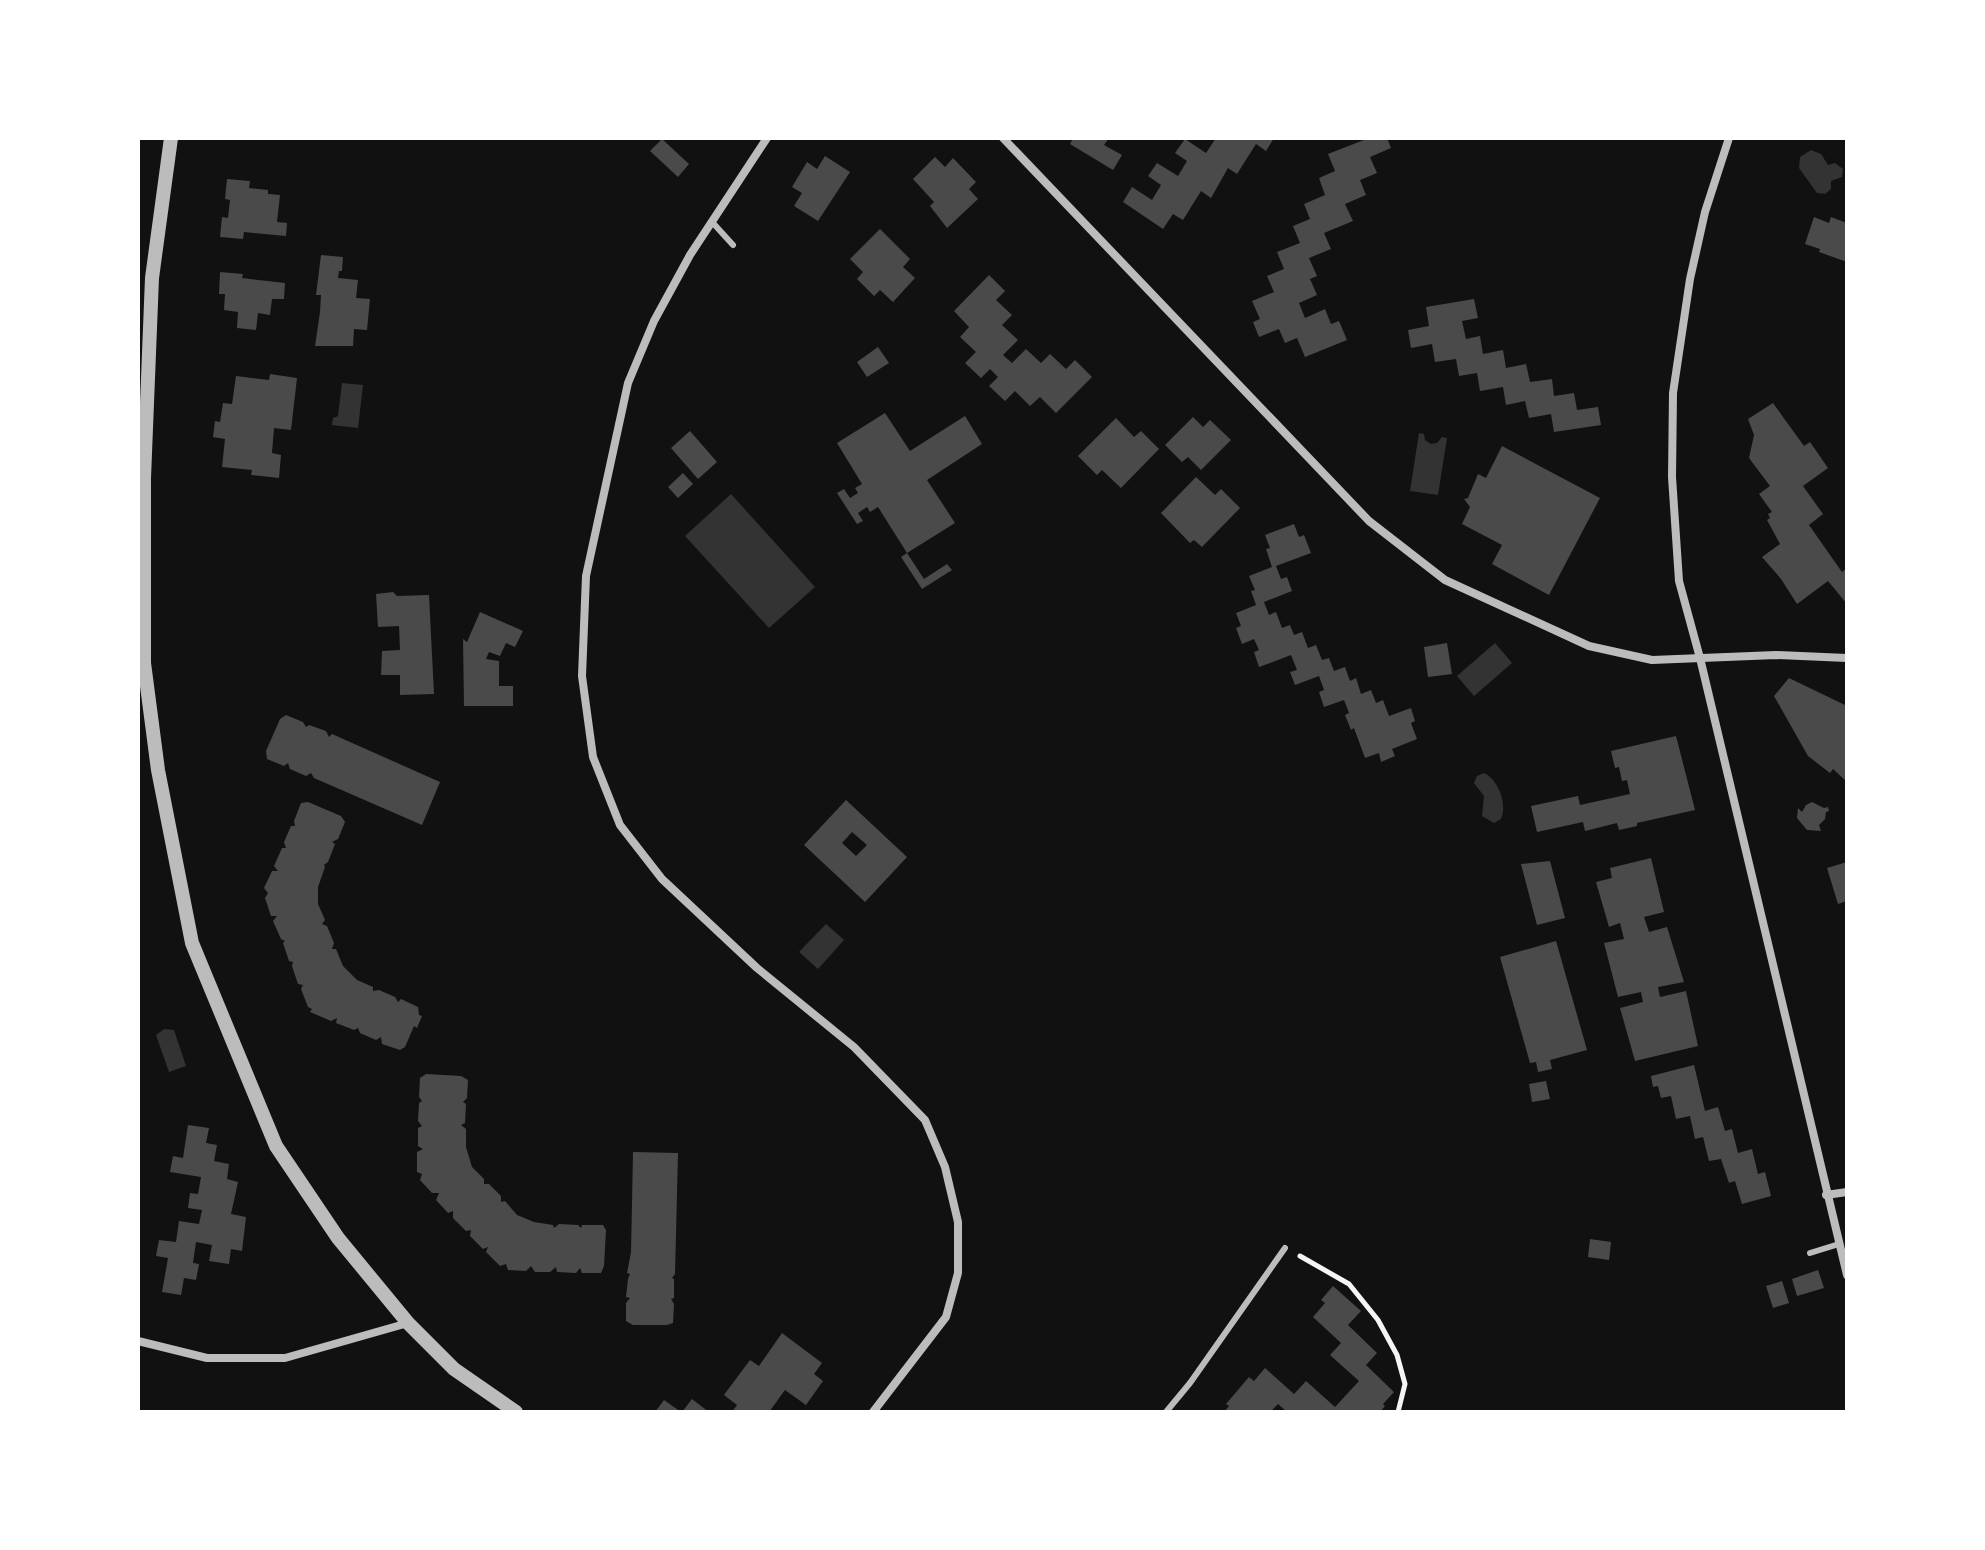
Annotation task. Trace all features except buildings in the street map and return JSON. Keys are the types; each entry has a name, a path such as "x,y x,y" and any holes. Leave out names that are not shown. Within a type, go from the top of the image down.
{"street":[{"path":"171,138 152,278 141,662 158,770 192,943 276,1146 338,1238 408,1323 454,1369 516,1412"},
{"path":"767,138 690,255 654,321 628,383 586,576 582,676 593,757 620,825 662,879 757,968 854,1047 925,1120 945,1167 958,1222 958,1273 946,1317 873,1412"},
{"path":"1003,138 1369,521 1445,580 1589,646 1652,660 1776,655 1847,658"},
{"path":"1729,138 1702,225 1690,279 1673,393 1672,477 1679,581 1847,1275"},
{"path":"1826,1195 1847,1192"},
{"path":"138,1341 207,1358 285,1358 408,1323"}],"lane":[{"path":"713,223 733,245"},
{"path":"1810,1253 1839,1244"},
{"path":"1166,1412 1285,1248"}],"path":[{"path":"1285,1248 1349,1284 1378,1320 1397,1355 1405,1384 1398,1412"}],"shaded area":[{"path":"1811,150 1821,154 1828,165 1835,163 1843,169 1842,177 1831,181 1831,189 1825,194 1817,193 1799,168 1800,157"},
{"path":"342,383 363,385 358,428 332,425 333,418 338,416"},
{"path":"1419,433 1424,434 1425,440 1431,444 1442,437 1447,438 1438,495 1410,491"},
{"path":"731,494 815,587 769,628 685,536"},
{"path":"1495,643 1512,663 1474,696 1457,676"},
{"path":"1484,773 1494,781 1502,800 1501,819 1494,823 1482,816 1484,796 1474,783 1477,776"},
{"path":"826,924 844,940 818,969 799,952"},
{"path":"164,1029 174,1030 186,1066 169,1072 156,1035"}]}
